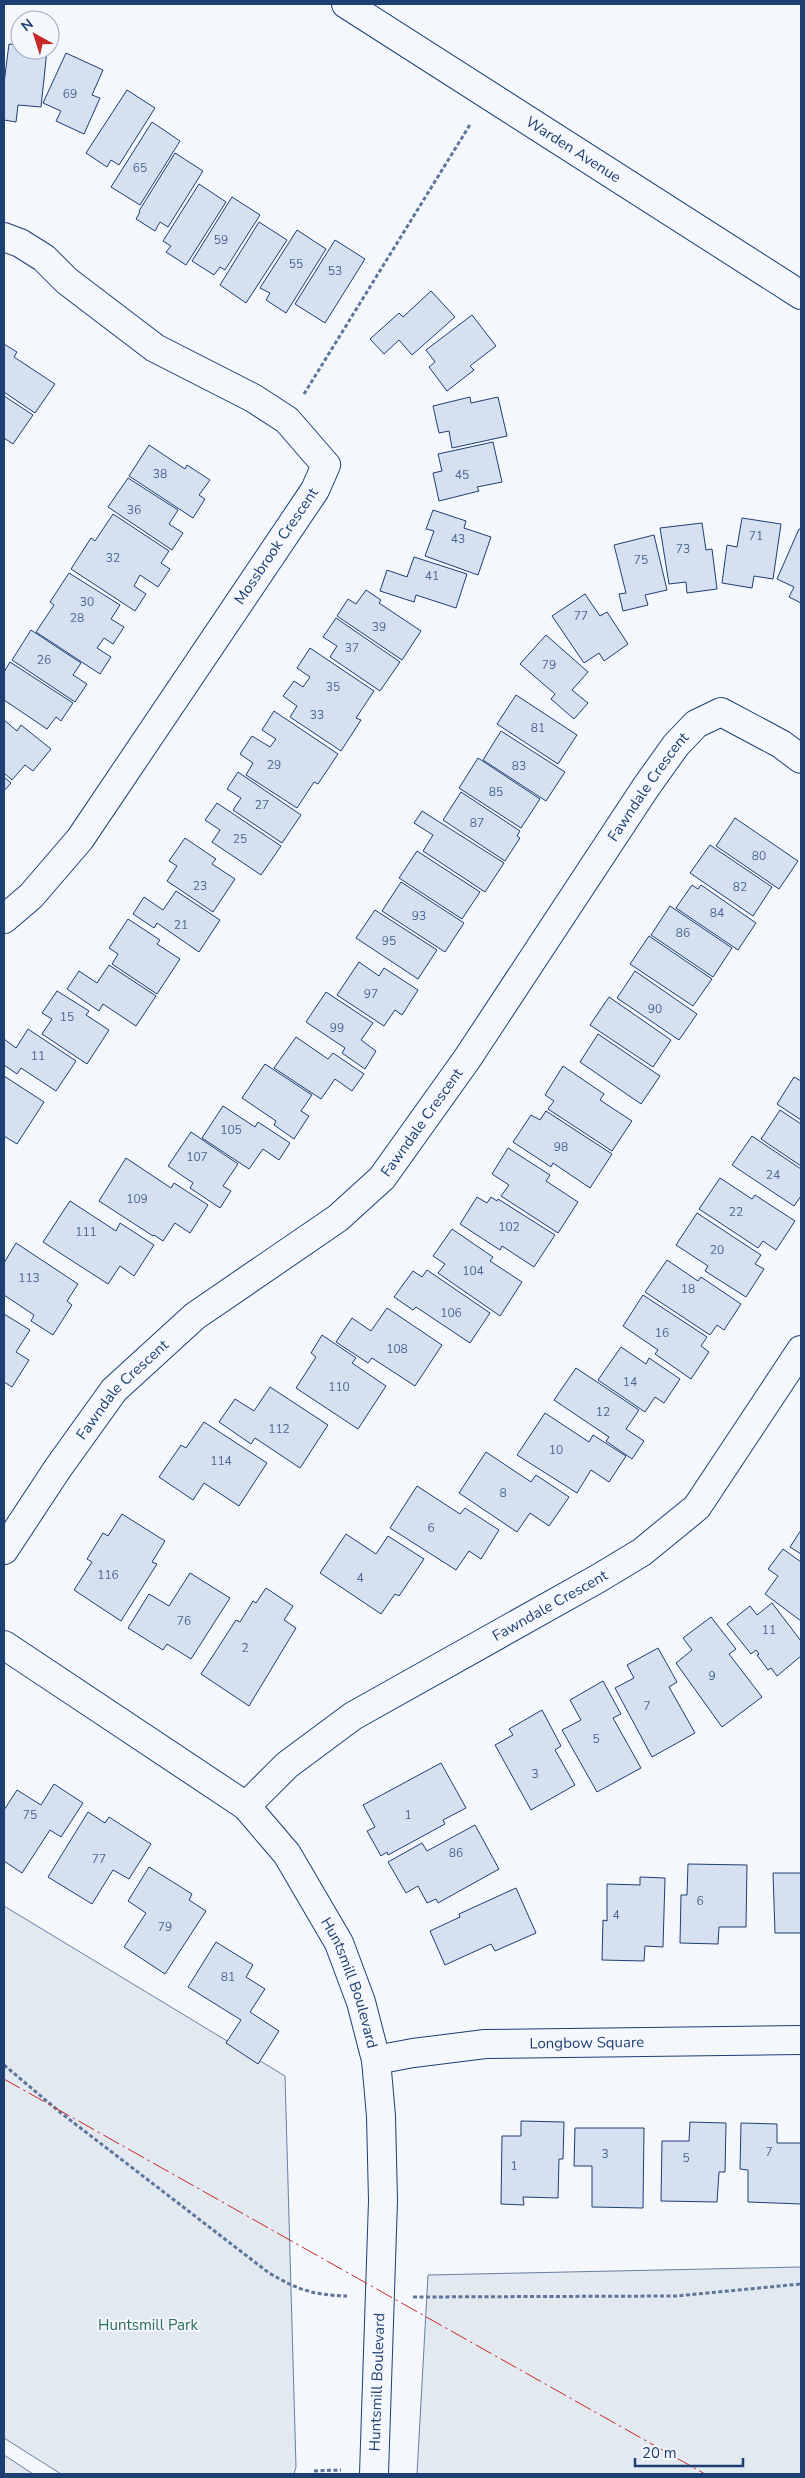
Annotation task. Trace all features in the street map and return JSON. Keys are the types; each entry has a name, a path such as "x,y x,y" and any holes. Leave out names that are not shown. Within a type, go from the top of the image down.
{"street":[{"name":"Warden Avenue","path":"346,4 801,295"},
{"name":"Mossbrook Crescent","path":"4,237 20,243 44,258 67,281 155,348 253,398 288,420 326,465 315,490 80,840 31,896 4,919"},
{"name":"Fawndale Crescent","path":"4,1550 58,1468 114,1390 195,1316 338,1218 382,1178 467,1059 646,787 676,745 696,724 721,712 781,744 801,759"},
{"name":"Fawndale Crescent","path":"246,1806 286,1765 352,1716 642,1552 697,1507 801,1350"},
{"name":"Huntsmill Boulevard","path":"4,1645 246,1806 288,1854 327,1919 339,1943 361,2002 376,2060 381,2116 382,2201 374,2474"},
{"name":"Longbow Square","path":"376,2060 413,2052 485,2044 801,2040"}],"path":[{"path":"288,420 488,95"}],"green space":[{"name":"Huntsmill Park","path":"4,1906 285,2076 296,2467 294,2474 61,2474 4,2438"},
{"path":"801,2267 801,2474 417,2474 428,2275"}],"shaded area":[{"path":"4,2455 33,2474 4,2474"}],"building":[{"path":"9,44 10,60 46,60 41,107 18,105 16,122 4,120 4,83"},
{"path":"66,53 103,70 92,95 100,98 84,134 56,121 61,111 43,103"},
{"path":"127,90 155,108 119,165 111,160 107,167 86,153"},
{"path":"152,122 180,141 140,205 111,187"},
{"path":"175,153 203,171 168,227 160,222 155,231 136,219"},
{"path":"199,184 226,202 186,265 166,252 171,246 163,241"},
{"path":"232,197 260,215 225,270 220,267 214,275 192,261"},
{"path":"259,222 287,240 246,303 220,285"},
{"path":"297,230 326,249 286,313 266,300 270,293 260,288"},
{"path":"335,240 365,259 325,323 295,304"},
{"path":"431,291 455,317 412,355 399,340 384,354 370,339 399,313 403,317"},
{"path":"472,315 496,346 470,366 474,370 447,391 429,367 435,362 426,350"},
{"path":"4,344 17,352 14,357 55,384 35,413 4,392"},
{"path":"4,396 33,415 13,444 4,438"},
{"path":"470,397 471,403 498,397 507,436 452,448 449,431 439,433 433,406"},
{"path":"493,442 502,482 477,487 479,491 439,501 433,473 442,471 438,454"},
{"path":"149,445 185,469 187,465 210,480 199,495 205,499 193,518 129,476"},
{"path":"128,478 178,510 169,524 183,533 172,550 108,507"},
{"path":"433,510 466,521 464,528 491,537 478,575 425,556 434,531 426,529"},
{"path":"113,514 169,551 161,563 170,569 158,587 140,575 134,586 146,594 135,611 71,569 91,538 95,541"},
{"path":"742,518 781,524 773,579 754,576 752,588 722,583 727,545 737,547"},
{"path":"702,523 706,550 712,549 717,589 687,593 686,582 669,584 660,528"},
{"path":"799,529 801,529 801,603 789,597 794,587 777,579"},
{"path":"654,535 667,590 645,595 648,605 623,611 619,594 626,593 614,545"},
{"path":"414,557 467,574 456,608 416,595 414,602 380,591 387,570 407,577"},
{"path":"69,573 120,605 111,619 124,627 113,644 104,638 97,648 111,657 100,674 36,632 54,605 50,602"},
{"path":"366,590 381,600 379,603 421,631 402,660 337,616 348,599 356,604"},
{"path":"585,594 600,616 607,612 628,644 604,661 599,653 584,663 552,616"},
{"path":"336,618 400,662 380,691 330,657 337,646 323,637"},
{"path":"31,630 81,663 73,675 87,684 75,702 12,660"},
{"path":"546,635 588,672 572,690 588,703 574,719 551,699 555,694 520,664"},
{"path":"310,648 374,691 356,718 361,720 341,751 290,717 297,706 283,696 294,681 303,687 310,677 297,668"},
{"path":"10,662 73,703 61,721 56,717 47,729 4,700 4,672"},
{"path":"516,695 577,735 558,764 497,724"},
{"path":"274,711 338,754 318,784 314,782 297,808 246,775 253,763 240,754 252,736 270,747 276,739 262,730"},
{"path":"4,720 17,731 21,725 51,749 33,771 25,765 12,780 4,773"},
{"path":"501,731 565,772 546,801 483,760"},
{"path":"478,758 540,799 521,828 459,788"},
{"path":"238,772 301,815 282,843 233,810 241,798 227,789"},
{"path":"4,777 11,783 4,791"},
{"path":"461,792 520,831 517,836 520,838 505,861 443,820"},
{"path":"217,803 281,846 261,875 212,842 220,830 205,820"},
{"path":"422,811 504,863 485,892 423,851 433,835 414,823"},
{"path":"735,818 798,861 779,889 716,846"},
{"path":"185,838 216,859 212,864 235,879 213,912 167,881 177,866 169,861"},
{"path":"710,845 772,887 753,916 690,873"},
{"path":"417,851 480,892 462,919 399,878"},
{"path":"401,882 464,923 445,952 382,911"},
{"path":"692,885 698,889 701,885 756,923 738,950 676,908"},
{"path":"176,891 220,920 199,952 157,923 154,928 133,914 144,897 163,910"},
{"path":"670,906 732,948 713,977 651,935"},
{"path":"375,910 437,950 418,979 356,938"},
{"path":"128,919 160,940 157,944 180,959 157,994 112,964 118,954 109,948"},
{"path":"649,936 712,979 693,1006 630,964"},
{"path":"359,962 379,976 384,968 418,990 402,1015 395,1010 384,1026 337,995"},
{"path":"109,965 156,996 136,1026 103,1004 99,1011 67,989 79,971 97,983"},
{"path":"635,971 697,1014 679,1040 617,998"},
{"path":"57,991 89,1011 86,1015 109,1030 87,1064 42,1034 52,1019 42,1013"},
{"path":"326,992 373,1023 361,1040 376,1051 365,1069 342,1053 345,1048 306,1022"},
{"path":"609,997 671,1040 653,1067 590,1025"},
{"path":"28,1029 76,1061 56,1091 21,1068 17,1074 4,1065 4,1039 16,1048"},
{"path":"598,1034 660,1076 641,1104 580,1062"},
{"path":"296,1037 328,1059 333,1053 364,1074 352,1091 335,1079 321,1099 274,1068"},
{"path":"265,1064 312,1095 301,1111 309,1116 294,1139 274,1125 276,1121 242,1098"},
{"path":"563,1066 604,1094 600,1100 632,1121 612,1151 548,1109 554,1101 545,1095"},
{"path":"4,1076 44,1102 17,1144 4,1136"},
{"path":"794,1077 801,1081 801,1120 777,1104"},
{"path":"223,1106 255,1127 258,1122 290,1143 279,1160 263,1149 249,1169 202,1138"},
{"path":"780,1110 801,1124 801,1166 761,1139"},
{"path":"546,1111 612,1154 590,1188 553,1163 551,1167 513,1142 531,1115 540,1120"},
{"path":"191,1132 238,1164 223,1186 231,1191 220,1208 190,1188 193,1183 168,1166"},
{"path":"752,1136 801,1169 801,1196 794,1206 732,1165"},
{"path":"508,1148 550,1175 546,1181 578,1202 558,1233 501,1196 509,1185 492,1174"},
{"path":"126,1158 171,1188 174,1183 208,1205 190,1233 175,1223 163,1241 99,1201"},
{"path":"720,1178 752,1199 755,1195 795,1221 776,1250 763,1241 758,1248 699,1209"},
{"path":"477,1197 487,1203 491,1197 497,1201 498,1199 555,1235 534,1267 502,1246 500,1250 460,1224"},
{"path":"70,1201 116,1231 120,1223 154,1245 134,1276 120,1266 108,1284 43,1242"},
{"path":"697,1213 761,1255 755,1264 764,1269 746,1297 705,1271 708,1266 676,1245"},
{"path":"452,1229 493,1257 490,1261 522,1282 500,1316 438,1273 445,1264 433,1256"},
{"path":"16,1243 78,1284 67,1301 72,1305 53,1335 31,1321 34,1315 4,1295 4,1263"},
{"path":"667,1260 698,1281 701,1277 741,1304 724,1330 717,1325 710,1335 645,1292"},
{"path":"427,1270 490,1313 470,1343 416,1307 413,1310 394,1297 413,1271 422,1277"},
{"path":"643,1295 707,1337 701,1346 709,1352 691,1379 655,1354 658,1350 623,1326"},
{"path":"387,1308 442,1345 415,1386 372,1358 368,1363 336,1342 352,1318 371,1331"},
{"path":"4,1314 30,1330 16,1352 29,1360 12,1387 4,1382"},
{"path":"322,1335 356,1358 352,1363 386,1386 358,1429 296,1388 316,1357 311,1353"},
{"path":"621,1347 646,1364 649,1358 680,1379 664,1403 655,1397 645,1412 598,1380"},
{"path":"576,1368 639,1410 626,1429 644,1441 632,1459 606,1441 609,1437 554,1400"},
{"path":"270,1387 328,1425 300,1468 255,1438 251,1444 219,1422 235,1399 254,1411"},
{"path":"545,1413 589,1442 593,1435 626,1456 609,1482 591,1470 577,1493 517,1455"},
{"path":"204,1422 267,1463 239,1506 204,1483 193,1500 159,1477 181,1445 186,1448"},
{"path":"486,1452 531,1482 536,1475 569,1497 549,1526 530,1513 517,1532 459,1493"},
{"path":"417,1486 460,1514 465,1508 499,1530 481,1559 469,1551 456,1570 390,1528"},
{"path":"122,1514 165,1541 152,1562 157,1564 121,1621 74,1590 92,1562 87,1559 103,1533 108,1536"},
{"path":"801,1530 801,1554 790,1547"},
{"path":"346,1534 376,1554 388,1536 424,1559 399,1596 395,1594 381,1614 320,1573"},
{"path":"783,1549 801,1562 801,1621 765,1594 778,1576 768,1569"},
{"path":"190,1573 230,1598 191,1659 167,1644 163,1650 128,1628 149,1594 169,1606"},
{"path":"266,1588 293,1606 284,1620 296,1628 249,1706 201,1674 236,1620 240,1622 253,1601 256,1603"},
{"path":"772,1603 801,1641 801,1656 777,1676 771,1668 768,1670 757,1655 759,1654 756,1650 751,1654 727,1624 750,1606 757,1615"},
{"path":"711,1617 736,1649 729,1654 762,1697 722,1727 676,1663 692,1650 683,1638"},
{"path":"658,1648 677,1682 669,1687 695,1733 652,1757 615,1688 634,1678 627,1665"},
{"path":"603,1681 621,1714 613,1718 641,1768 597,1792 562,1730 581,1720 570,1700"},
{"path":"542,1710 561,1746 555,1750 575,1785 531,1810 495,1745 513,1735 509,1729"},
{"path":"441,1763 466,1808 443,1820 445,1824 388,1855 387,1852 381,1856 367,1831 375,1827 363,1805"},
{"path":"54,1784 83,1803 61,1837 50,1830 22,1873 4,1861 4,1810 17,1790 41,1805"},
{"path":"88,1812 105,1823 109,1817 151,1844 129,1879 113,1870 92,1904 48,1877"},
{"path":"475,1825 499,1869 438,1903 436,1899 427,1903 418,1886 406,1893 388,1862 422,1843 427,1851"},
{"path":"688,1864 747,1865 746,1927 719,1927 718,1944 680,1943 681,1895 687,1895"},
{"path":"149,1867 192,1894 189,1900 206,1911 165,1974 124,1947 146,1913 128,1901"},
{"path":"773,1873 801,1873 801,1933 775,1933"},
{"path":"640,1877 665,1878 663,1947 645,1946 644,1961 602,1960 603,1920 607,1921 607,1884 640,1885"},
{"path":"516,1888 536,1933 495,1951 491,1944 445,1965 430,1931 460,1917 459,1914"},
{"path":"216,1942 253,1965 246,1977 265,1989 250,2012 279,2031 258,2064 226,2043 241,2020 188,1987"},
{"path":"521,2121 564,2122 563,2159 559,2159 558,2198 523,2197 524,2205 501,2204 502,2136 521,2136"},
{"path":"690,2122 726,2123 725,2172 719,2172 717,2202 661,2201 662,2141 689,2141"},
{"path":"741,2123 777,2124 777,2143 801,2143 801,2204 748,2202 748,2170 740,2169"},
{"path":"575,2128 644,2128 643,2208 592,2207 592,2166 574,2166"}],"power":[{"path":"4,2079 705,2474"}]}
